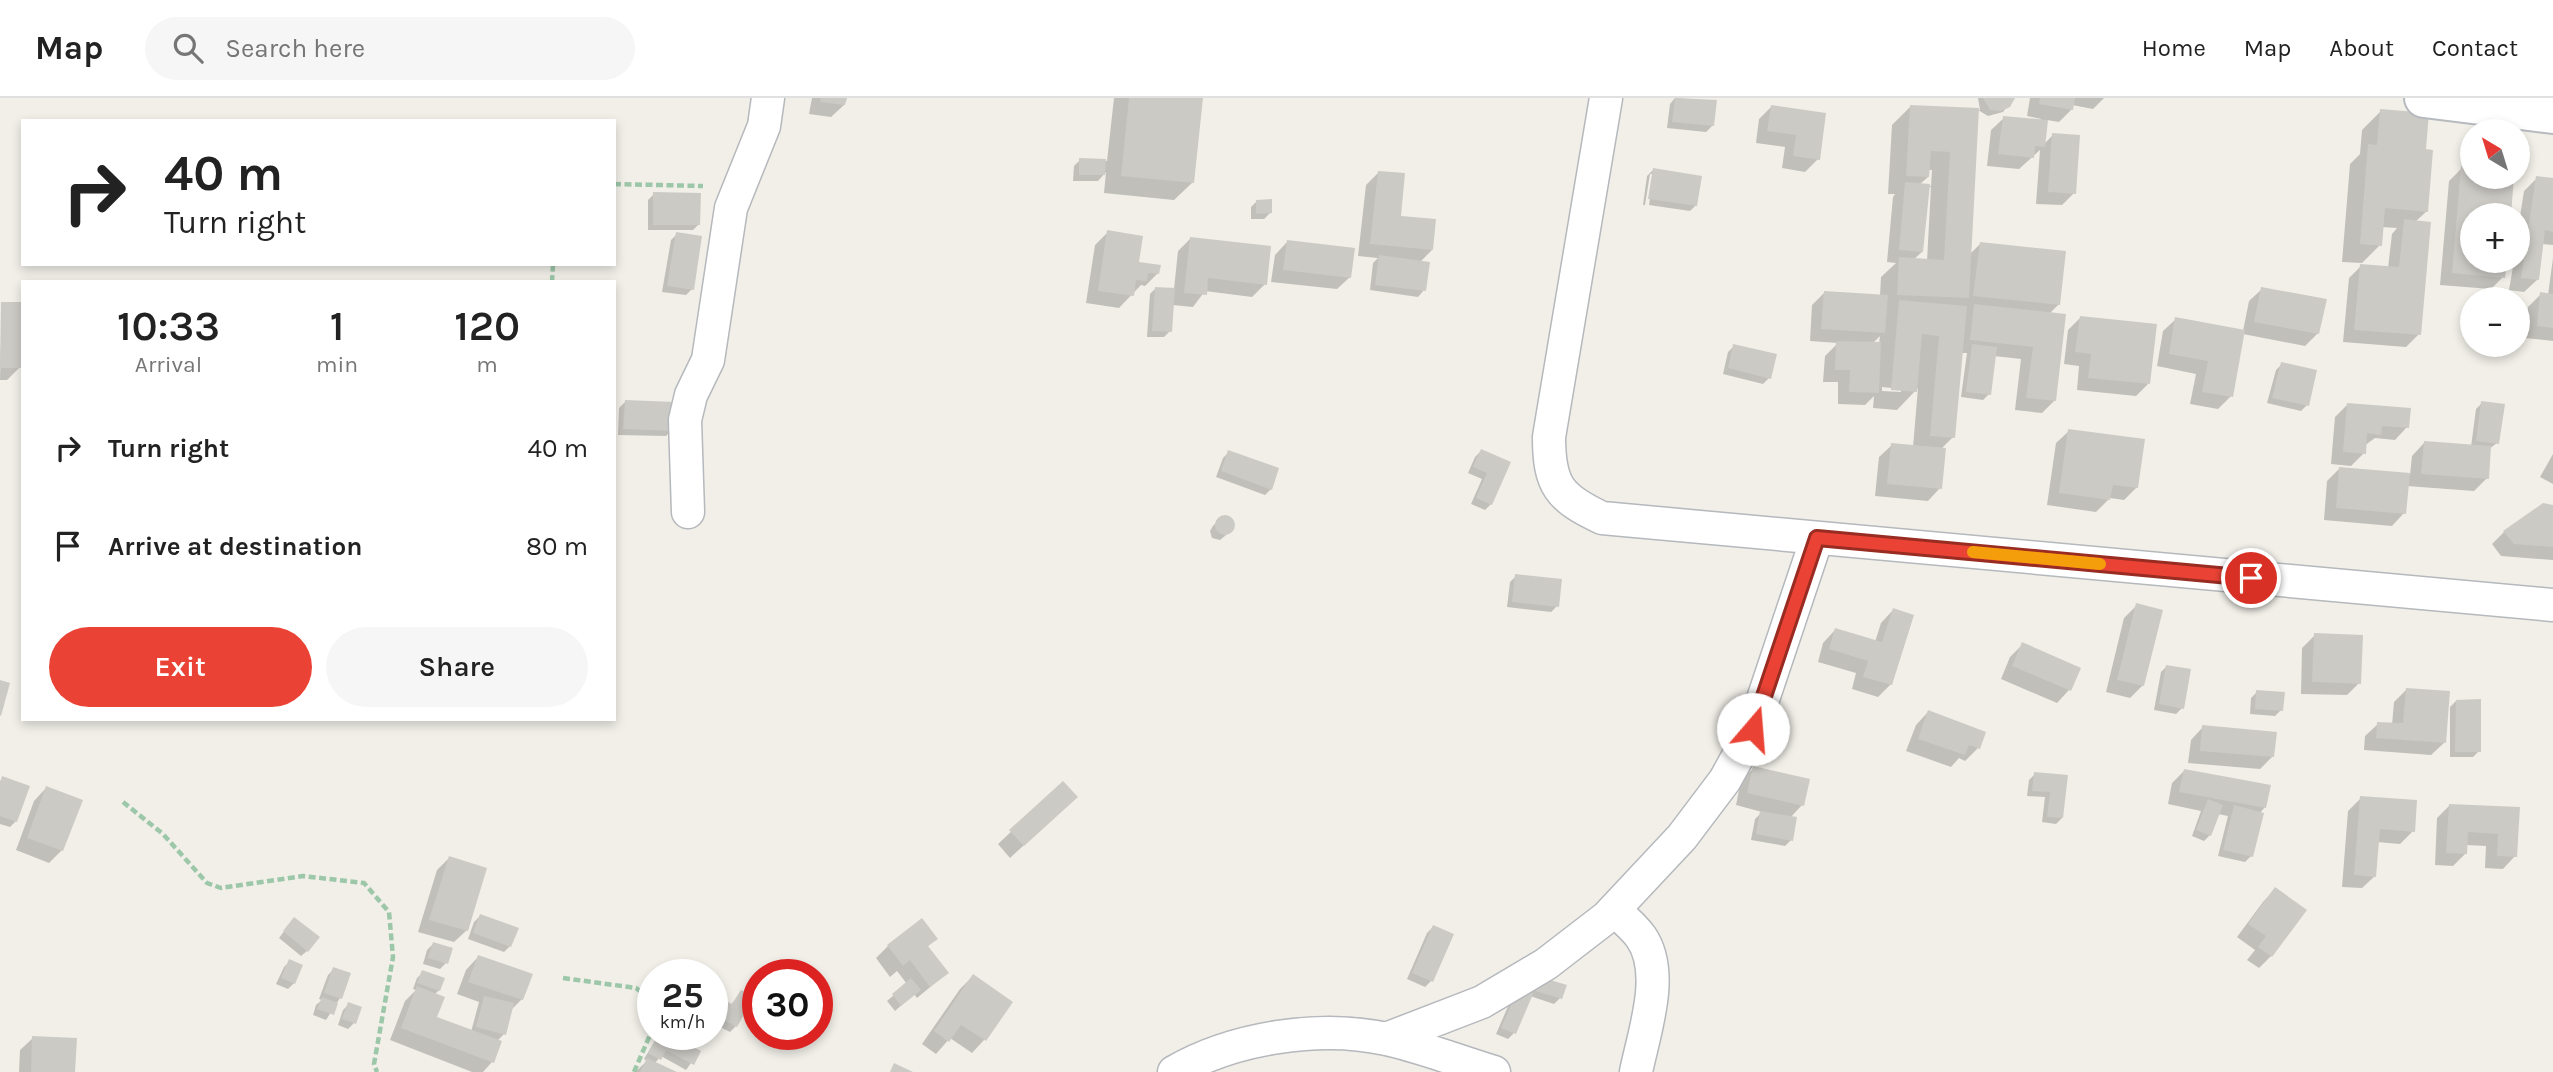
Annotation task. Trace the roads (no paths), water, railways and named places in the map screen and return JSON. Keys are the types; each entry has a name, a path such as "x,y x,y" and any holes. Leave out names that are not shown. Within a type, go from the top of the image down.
{"main road":[{"path":"2424,98 2553,114"}],"street":[{"path":"688,512 685,420 691,395 708,360 731,208 764,126 768,98"},
{"path":"1606,98 1549,437 1549,464 1557,486 1575,506 1602,518 2553,605"},
{"path":"1386,1039 1482,1002 1546,964 1614,910 1682,837 1725,780 1753,729 1817,538"},
{"path":"1614,910 1641,937 1652,958 1654,982 1636,1072"},
{"path":"1174,1072 1188,1064 1265,1037 1339,1032 1386,1039 1494,1072"}]}
